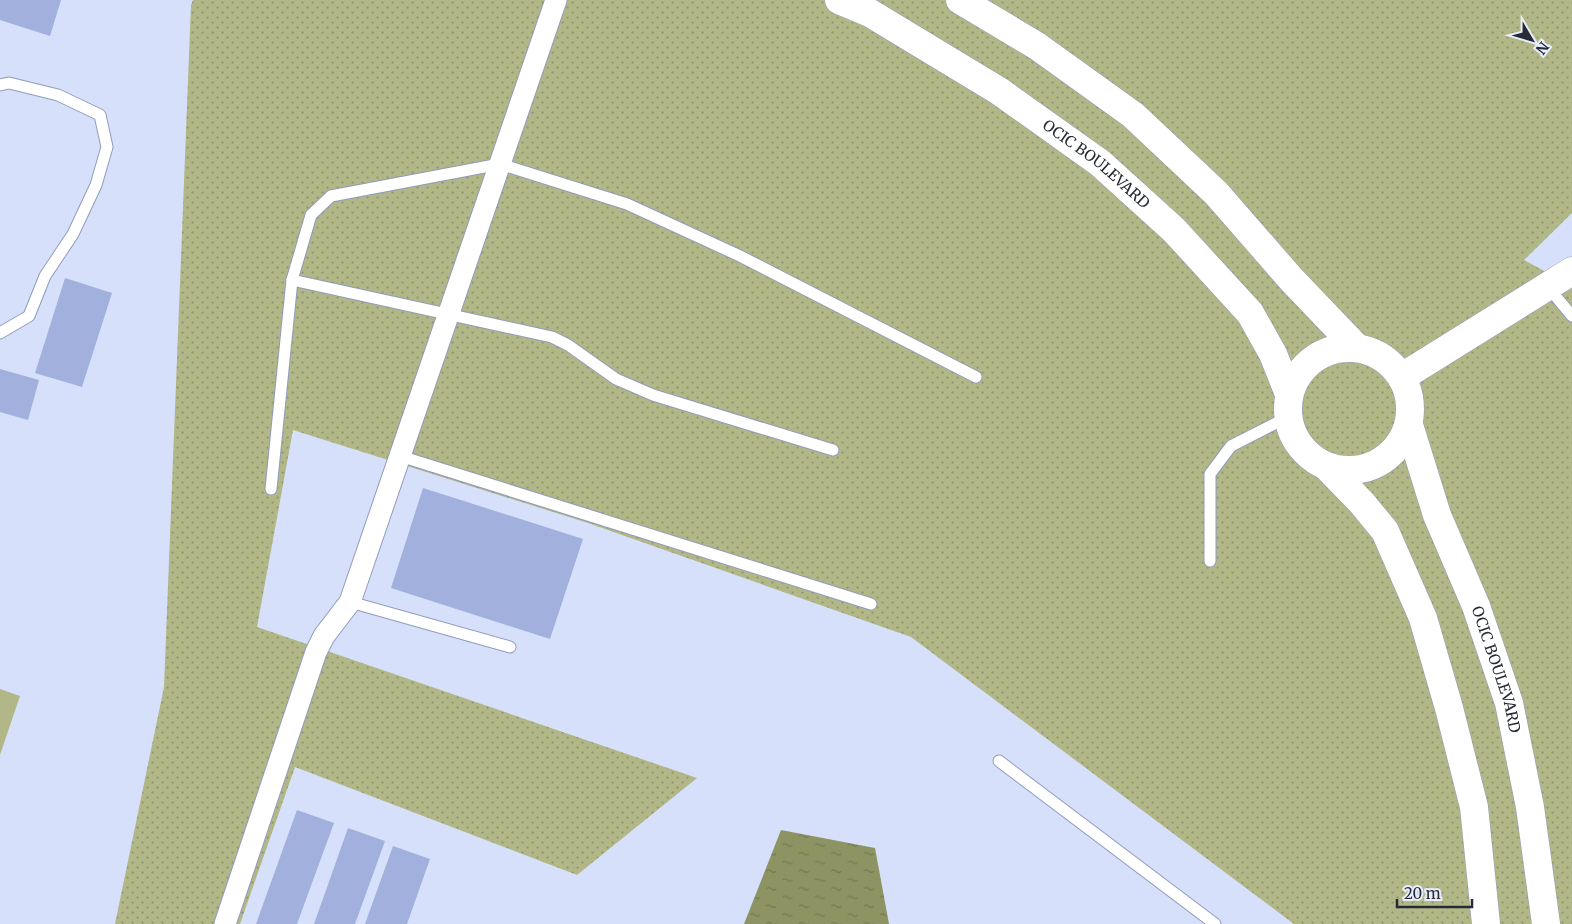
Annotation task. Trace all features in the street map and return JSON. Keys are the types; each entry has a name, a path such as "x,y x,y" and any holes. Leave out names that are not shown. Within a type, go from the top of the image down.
{"street":[{"path":"225,924 316,652 324,636 350,602 556,0"},
{"name":"OCIC BOULEVARD","path":"840,0 870,13 999,91 1100,163 1174,230 1250,313 1273,354 1288,406"},
{"path":"960,0 1037,46 1133,115 1216,193 1291,279 1357,348"},
{"path":"1402,377 1572,271"},
{"path":"1327,467 1352,471 1377,464 1397,448 1408,426 1411,409 1409,393 1402,377 1390,363 1375,353 1357,348 1335,349 1314,358 1298,374 1288,406 1292,433 1300,448 1313,459 1327,467 1362,503 1385,531 1423,618 1449,708 1474,807 1486,924"},
{"name":"OCIC BOULEVARD","path":"1408,426 1437,515 1476,606 1509,703 1530,807 1546,924"}],"lane":[{"path":"0,85 9,83 58,95 100,115 107,147 96,185 73,234 45,276 29,316 0,334"},
{"path":"270,489 292,280 311,215 331,196 500,164 627,204 740,256 976,377"},
{"path":"292,280 552,337 616,379 653,395 833,450"},
{"path":"1548,287 1572,316"},
{"path":"1210,561 1210,474 1231,446 1288,406"},
{"path":"400,456 676,541 871,604"},
{"path":"350,602 510,647"},
{"path":"999,761 1215,924"}],"shaded area":[{"path":"193,0 1572,0 1572,213 1524,260 1572,286 1572,924 1294,924 911,637 588,523 293,430 257,627 697,778 577,875 295,767 240,924 115,924 164,687 191,5"},
{"path":"0,689 20,696 0,755"}],"water":[{"path":"781,830 875,848 889,924 744,924"}],"building":[{"path":"0,0 61,0 50,36 0,20"},
{"path":"65,278 112,293 82,387 35,373"},
{"path":"0,369 39,380 28,420 0,412"},
{"path":"423,488 583,539 550,639 391,588"},
{"path":"297,810 334,823 297,924 256,924"},
{"path":"348,828 385,841 355,924 314,924"},
{"path":"393,846 430,859 407,924 365,924"}]}
